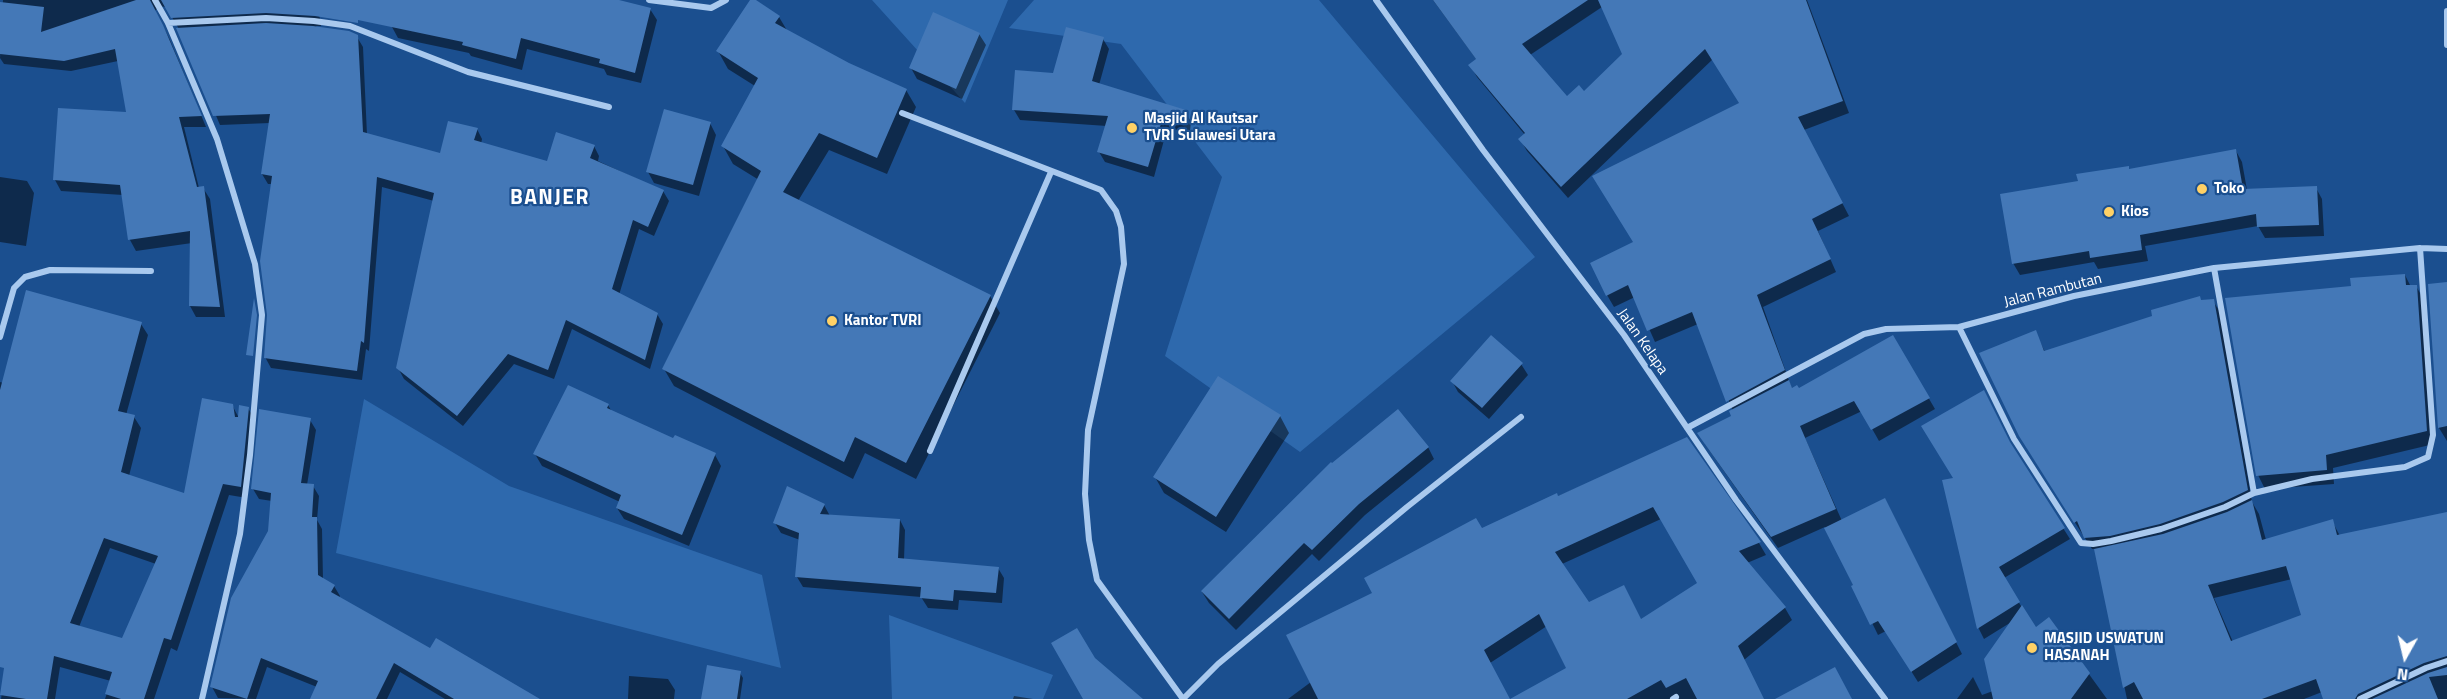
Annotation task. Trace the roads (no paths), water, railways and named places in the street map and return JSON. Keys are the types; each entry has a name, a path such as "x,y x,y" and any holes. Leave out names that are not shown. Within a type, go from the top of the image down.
{"street":[{"path":"155,0 168,23 220,149 255,264 262,315 250,455 240,534 202,699"},
{"path":"649,0 711,8 726,0"},
{"name":"Jalan Kelapa","path":"1376,0 1483,150 1624,335 1736,500 1885,699"},
{"path":"2447,11 2447,45"},
{"path":"168,23 266,18 350,26 468,72 609,107"},
{"path":"902,113 1101,190 1116,211 1121,227 1124,264 1088,430 1085,494 1089,540 1096,580 1183,699 1218,664 1407,507 1521,417"},
{"path":"930,452 1051,172"},
{"path":"1959,327 2014,439 2060,509 2076,539 2081,543 2093,544 2111,541 2161,529 2233,504 2254,493 2312,478 2404,467 2428,457 2433,435 2420,248"},
{"name":"Jalan Rambutan","path":"1687,428 1864,334 1886,329 1959,327 2074,296 2214,268 2420,248 2447,249"},
{"path":"2214,268 2254,493"},
{"path":"0,337 14,288 25,277 50,270 151,271"},
{"path":"2360,699 2426,668 2447,661"}],"place":[{"name":"Masjid Al Kautsar TVRI Sulawesi Utara","path":"1132,128"},
{"name":"Toko","path":"2202,189"},
{"name":"Kios","path":"2109,212"},
{"name":"Kantor TVRI","path":"832,321"},
{"name":"MASJID USWATUN HASANAH","path":"2032,648"}],"district":[{"name":"BANJER","path":"550,199"}]}
